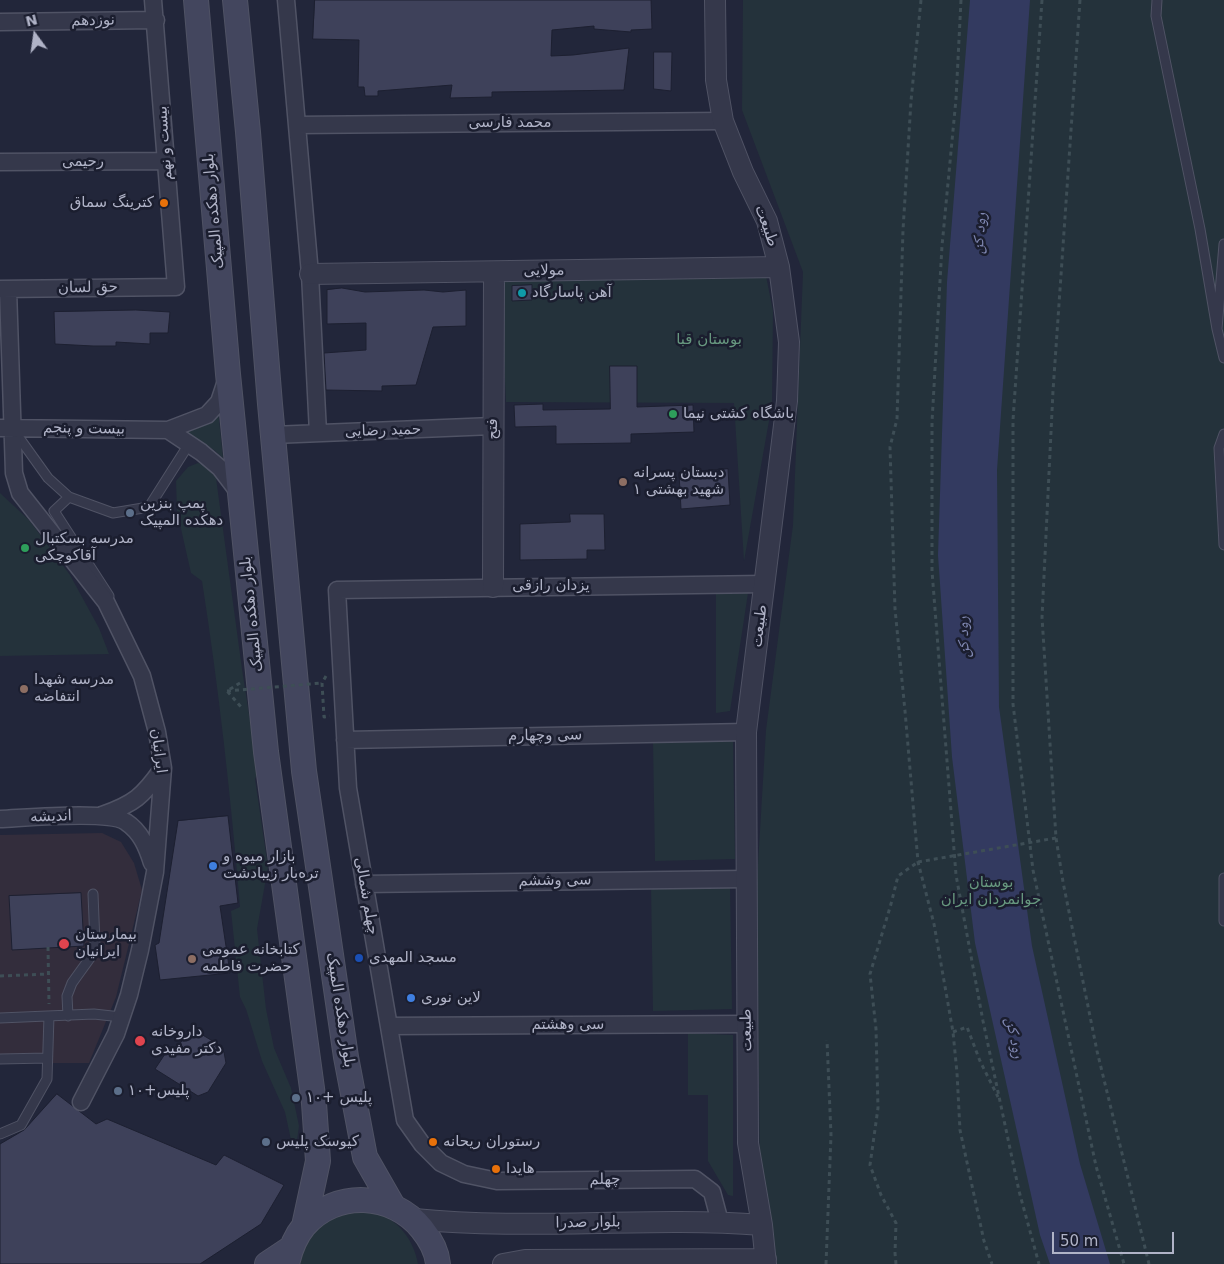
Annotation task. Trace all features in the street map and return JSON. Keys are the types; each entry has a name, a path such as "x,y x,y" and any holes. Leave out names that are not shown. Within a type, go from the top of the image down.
{"main road":[{"name":"بلوار دهکده المپیک","path":"196,0 228,374 266,752 314,1103 318,1161 304,1226"},
{"name":"بلوار دهکده المپیک","path":"235,0 304,771 346,1058 365,1158 393,1206"},
{"path":"267,1264 289,1256 304,1226 323,1210 346,1201 370,1200 393,1206 414,1219 429,1238 438,1264"}],"street":[{"name":"بیست و نهم","path":"154,0 176,287"},
{"path":"286,0 310,274 318,433"},
{"name":"طبیعت","path":"715,0 716,80 724,121 743,172 767,221 779,267 789,342 787,401 746,732 748,1143 766,1261"},
{"name":"نوزدهم","path":"0,22 156,20"},
{"name":"محمد فارسی","path":"296,125 724,121"},
{"name":"رحیمی","path":"0,162 166,161"},
{"name":"مولایی","path":"310,274 779,267"},
{"name":"فتح","path":"493,587 494,272"},
{"name":"حق لسان","path":"4,289 176,287"},
{"name":"ایرانیان","path":"4,289 6,428 16,485 20,493 106,602 142,676 157,732 163,768 155,872 140,950 116,1034 81,1102"},
{"path":"168,430 208,415 219,402 228,374"},
{"name":"حمید رضایی","path":"273,435 494,426"},
{"name":"بیست و پنجم","path":"6,428 168,430"},
{"path":"168,430 220,468 240,495"},
{"name":"یزدان رازقی","path":"337,590 765,584"},
{"name":"چهلم شمالی","path":"337,590 348,788 405,1120 422,1144 441,1162 464,1174"},
{"name":"سی وچهارم","path":"345,740 746,732"},
{"path":"102,815 125,807 148,790 163,768"},
{"path":"102,815 125,821 140,834 155,872"},
{"name":"اندیشه","path":"0,818 102,815"},
{"name":"سی وششم","path":"364,884 746,879"},
{"name":"سی وهشتم","path":"390,1026 747,1024"},
{"name":"چهلم","path":"464,1174 497,1181 696,1179 712,1192 720,1222"},
{"name":"بلوار صدرا","path":"414,1219 476,1224 720,1222 762,1225"},
{"path":"503,1264 525,1260 766,1261"}],"lane":[{"path":"1157,0 1156,16 1200,229 1217,329 1224,358"},
{"path":"1217,329 1224,244"},
{"path":"6,428 48,478 70,497 113,513 149,507 189,444"},
{"path":"1224,434 1219,448 1224,545"},
{"path":"70,497 54,511 109,594 111,613"},
{"path":"1224,878 1224,921"},
{"path":"68,1016 67,996 72,983 90,958 95,943 93,894"},
{"path":"0,1018 94,1014 121,1017"},
{"path":"0,1134 21,1125 47,1079 49,1016"},
{"path":"0,1059 47,1058"}],"path":[{"path":"921,0 911,101 903,230 897,419 890,447 895,609 906,710 918,862 934,924 953,1032 960,1130 984,1241 992,1264"},
{"path":"961,0 956,99 942,246 932,422 932,571 956,875 1000,1104 1019,1191 1039,1264"},
{"path":"1042,0 1013,420 1013,704 1033,870 1096,1166 1124,1264"},
{"path":"1080,0 1053,392 1042,616 1056,838 1063,882 1097,1051 1149,1264"},
{"path":"227,692 322,683 324,717"},
{"path":"896,1264 896,1223 881,1195 870,1165 878,1108 876,1028 870,974 898,876 918,862 1056,838"},
{"path":"48,947 49,1016"},
{"path":"0,976 48,974"},
{"path":"953,1032 967,1027 1000,1104"},
{"path":"826,1264 831,1134 827,1040"}],"shaded area":[{"name":"بیمارستان ایرانیان","path":"102,833 121,842 134,863 142,890 116,997 89,1063 0,1063 0,835"}],"green space":[{"name":"بوستان جوانمردان ایران","path":"743,0 1224,0 1224,1264 767,1264 760,1184 757,881 766,730 793,525 803,272 742,110"},
{"name":"بوستان قبا","path":"766,276 773,311 772,404 744,561 734,403 506,402 500,280"},
{"path":"218,410 223,458 214,450 182,433 194,429"},
{"path":"198,463 209,466 216,478 258,772 255,779 268,867 257,929 266,1009 274,1048 291,1088 299,1126 296,1148 291,1140 285,1112 262,1061 246,1009 240,997 231,911 240,907 229,785 214,663 202,581 191,573 177,511 176,481 188,467"},
{"name":"مدرسه بسکتبال آقاکوچکی","path":"0,493 29,520 70,575 99,628 109,654 0,656"},
{"path":"748,593 730,711 716,713 716,594"},
{"path":"733,740 735,859 655,861 653,741"},
{"path":"730,885 732,1009 653,1011 651,886"},
{"path":"688,1033 733,1035 733,1196 728,1195 708,1161 708,1095 688,1095"},
{"path":"352,1211 372,1212 396,1224 413,1246 418,1264 297,1264 305,1243 316,1228 330,1218"}],"water":[{"name":"رود کن","path":"970,0 1030,0 997,470 999,707 1032,946 1080,1164 1110,1264 1050,1264 1040,1235 975,943 952,757 938,555 947,282"}],"building":[{"path":"315,0 651,0 652,29 631,30 631,32 594,29 594,26 552,30 551,56 629,48 624,90 492,92 492,97 450,98 452,85 378,91 378,96 365,96 364,87 358,87 359,40 313,39"},
{"path":"654,52 672,52 671,91 654,89"},
{"name":"آهن پاسارگاد","path":"532,285 532,300 512,301 512,286"},
{"path":"342,288 365,292 424,290 443,292 466,290 466,326 433,327 416,385 382,386 382,391 326,390 324,353 366,350 366,323 327,324 327,290"},
{"path":"136,310 170,312 168,333 150,333 150,344 116,342 116,346 93,346 55,344 54,312"},
{"path":"610,366 637,366 637,407 693,405 694,432 631,434 631,443 556,444 556,426 515,427 514,405 543,404 543,410 610,409"},
{"path":"728,469 730,505 681,509 679,473"},
{"path":"570,514 604,514 605,550 587,550 587,559 520,560 520,524 570,522"},
{"path":"228,816 238,903 220,906 230,973 160,980 155,945 159,943 178,821"},
{"path":"81,893 84,946 12,950 9,896"},
{"path":"201,1034 221,1046 220,1050 224,1052 226,1063 208,1092 198,1096 155,1069 169,1048 175,1051 185,1036"},
{"path":"57,1094 96,1124 107,1119 216,1165 224,1155 284,1185 261,1224 200,1264 0,1264 0,1144 24,1130"}],"place":[{"name":"کترینگ سماق","path":"164,203"},
{"name":"آهن پاسارگاد","path":"522,293"},
{"name":"باشگاه کشتی نیما","path":"673,414"},
{"name":"دبستان پسرانه شهید بهشتی ۱","path":"623,482"},
{"name":"پمپ بنزین دهکده المپیک","path":"130,513"},
{"name":"مدرسه بسکتبال آقاکوچکی","path":"25,548"},
{"name":"مدرسه شهدا انتفاضه","path":"24,689"},
{"name":"بازار میوه و تره‌بار زیبادشت","path":"213,866"},
{"name":"بیمارستان ایرانیان","path":"64,944"},
{"name":"مسجد المهدی","path":"359,958"},
{"name":"کتابخانه عمومی حضرت فاطمه","path":"192,959"},
{"name":"لاین نوری","path":"411,998"},
{"name":"داروخانه دکتر مفیدی","path":"140,1041"},
{"name":"پلیس+۱۰","path":"118,1091"},
{"name":"پلیس +۱۰","path":"296,1098"},
{"name":"کیوسک پلیس","path":"266,1142"},
{"name":"رستوران ریحانه","path":"433,1142"},
{"name":"هایدا","path":"496,1169"}]}
